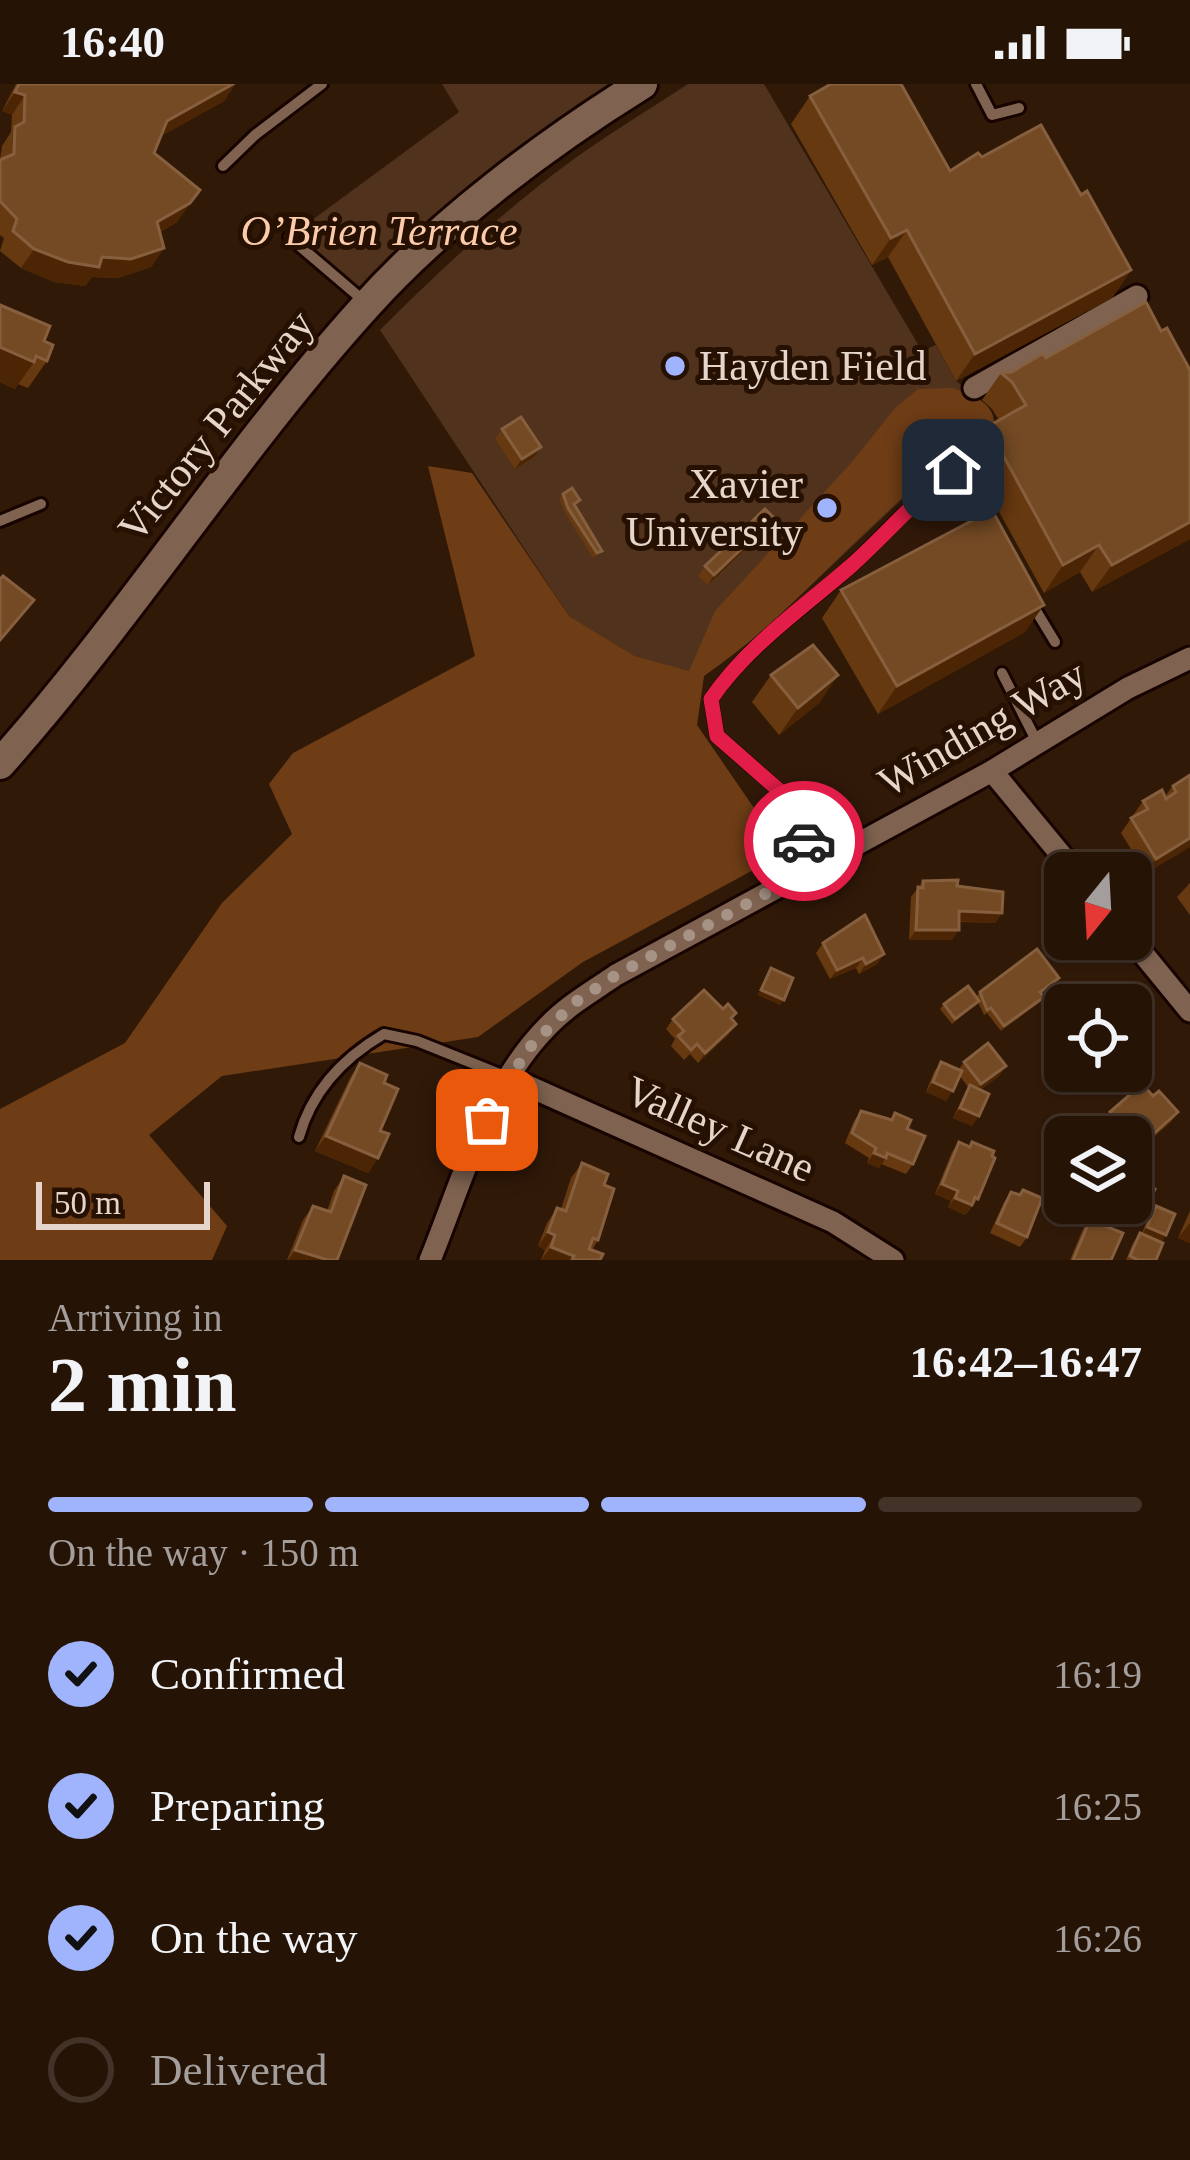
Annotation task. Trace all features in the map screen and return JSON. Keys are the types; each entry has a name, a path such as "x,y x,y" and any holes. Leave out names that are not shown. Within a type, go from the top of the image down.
{"street":[{"name":"Victory Parkway","path":"0,764 259,432 368,304 472,205 642,84"},
{"path":"974,388 1137,296"},
{"name":"Winding Way","path":"430,1260 491,1110 527,1050 574,1003 616,975 992,772 1128,688 1190,658"},
{"path":"992,772 1059,852"},
{"path":"1148,960 1190,1011"},
{"name":"Valley Lane","path":"510,1078 832,1222 893,1260"}],"lane":[{"path":"224,166 322,84"},
{"path":"976,84 992,115 1019,108"},
{"path":"289,237 368,304"},
{"path":"813,868 790,800 717,736 711,699 730,672 953,470 998,546"},
{"path":"0,520 41,504"},
{"path":"1021,585 1055,642"},
{"path":"1002,673 1036,742"},
{"path":"299,1137 305,1115 327,1081 352,1052 384,1034 417,1041 510,1078"}],"green space":[{"name":"O’Brien Terrace","path":"442,84 642,84 367,304 289,237 459,112"},
{"name":"Hayden Field","path":"688,84 764,84 922,351 936,345 956,381 975,395 993,420 981,447 915,487 757,636 704,676 635,656 569,616 380,330 539,186"}],"shaded area":[{"path":"951,388 987,406 994,420 988,437 912,489 785,610 704,676 697,725 785,853 583,962 478,1037 222,1076 149,1135 227,1226 212,1260 0,1260 0,1109 125,1043 222,903 292,834 269,784 293,753 475,656 428,466 472,473 569,616 635,656 689,671 715,611 896,407 918,389"}],"building":[{"path":"19,84 233,84 167,121 154,153 200,190 190,203 157,222 164,248 131,259 102,257 99,267 34,249 13,231 17,219 0,201 0,160 14,154 15,127 24,122 25,95 15,92"},
{"path":"831,84 901,84 950,171 1041,125 1081,195 1087,191 1131,270 975,354 907,230 891,238 810,96"},
{"path":"1146,302 1190,370 1190,522 1112,565 1099,545 1063,565 997,444 990,448 980,431 1026,405 1001,373 1012,372 1042,354 1046,358"},
{"path":"0,305 50,326 44,341 53,345 47,361 36,356 34,362 0,347"},
{"path":"521,417 541,447 522,459 502,429"},
{"path":"572,488 580,500 574,504 602,551 597,553 568,508 563,494"},
{"path":"765,509 774,518 714,575 705,566"},
{"path":"992,510 1044,605 897,686 841,590"},
{"path":"3,576 34,600 0,640 0,579"},
{"path":"813,645 838,675 798,708 771,675"},
{"path":"1190,775 1190,838 1156,859 1131,818 1148,809 1143,801 1162,790 1166,799 1176,792 1173,786"},
{"path":"958,880 957,886 1003,892 1002,913 959,911 959,930 916,930 918,887 923,888 923,881"},
{"path":"865,915 884,954 866,964 863,958 837,970 823,943"},
{"path":"1037,949 1059,978 1044,984 1040,992 1044,997 1004,1026 991,1008 987,1010 980,992"},
{"path":"771,968 793,978 784,1000 761,990"},
{"path":"968,986 979,1001 955,1019 944,1004"},
{"path":"704,990 723,1009 728,1004 736,1013 731,1018 736,1024 705,1053 697,1044 691,1050 678,1036 684,1031 673,1019"},
{"path":"988,1043 1006,1066 981,1084 964,1062"},
{"path":"941,1062 962,1071 953,1091 933,1082"},
{"path":"360,1063 387,1075 384,1083 398,1089 380,1131 389,1134 378,1158 326,1136"},
{"path":"970,1085 989,1094 979,1116 960,1108"},
{"path":"1159,1091 1178,1112 1152,1135 1152,1116 1114,1116 1110,1112 1133,1092 1153,1096"},
{"path":"861,1111 892,1120 895,1113 911,1120 907,1129 925,1136 913,1164 874,1153 876,1148 852,1133"},
{"path":"959,1142 994,1151 972,1205 955,1198 958,1191 942,1184"},
{"path":"582,1163 608,1174 604,1185 614,1189 598,1240 593,1238 589,1249 603,1254 600,1260 572,1260 574,1256 551,1247 555,1235 548,1232 557,1208 566,1211"},
{"path":"344,1176 366,1185 337,1260 295,1250 313,1206 331,1212"},
{"path":"1023,1190 1042,1198 1027,1237 997,1223 1011,1192 1020,1195"},
{"path":"1156,1206 1175,1214 1166,1235 1147,1227"},
{"path":"1088,1224 1123,1233 1111,1260 1073,1260"},
{"path":"1140,1233 1163,1243 1156,1260 1130,1256"}],"way so far":[{"path":"487,1120 527,1050 548,1025 616,975 813,868 804,841"}],"place":[{"name":"Hayden Field","path":"675,366"},
{"name":"Xavier University","path":"827,508"}],"route":[{"path":"804,841 790,800 717,736 711,699 730,672 953,470"}]}
